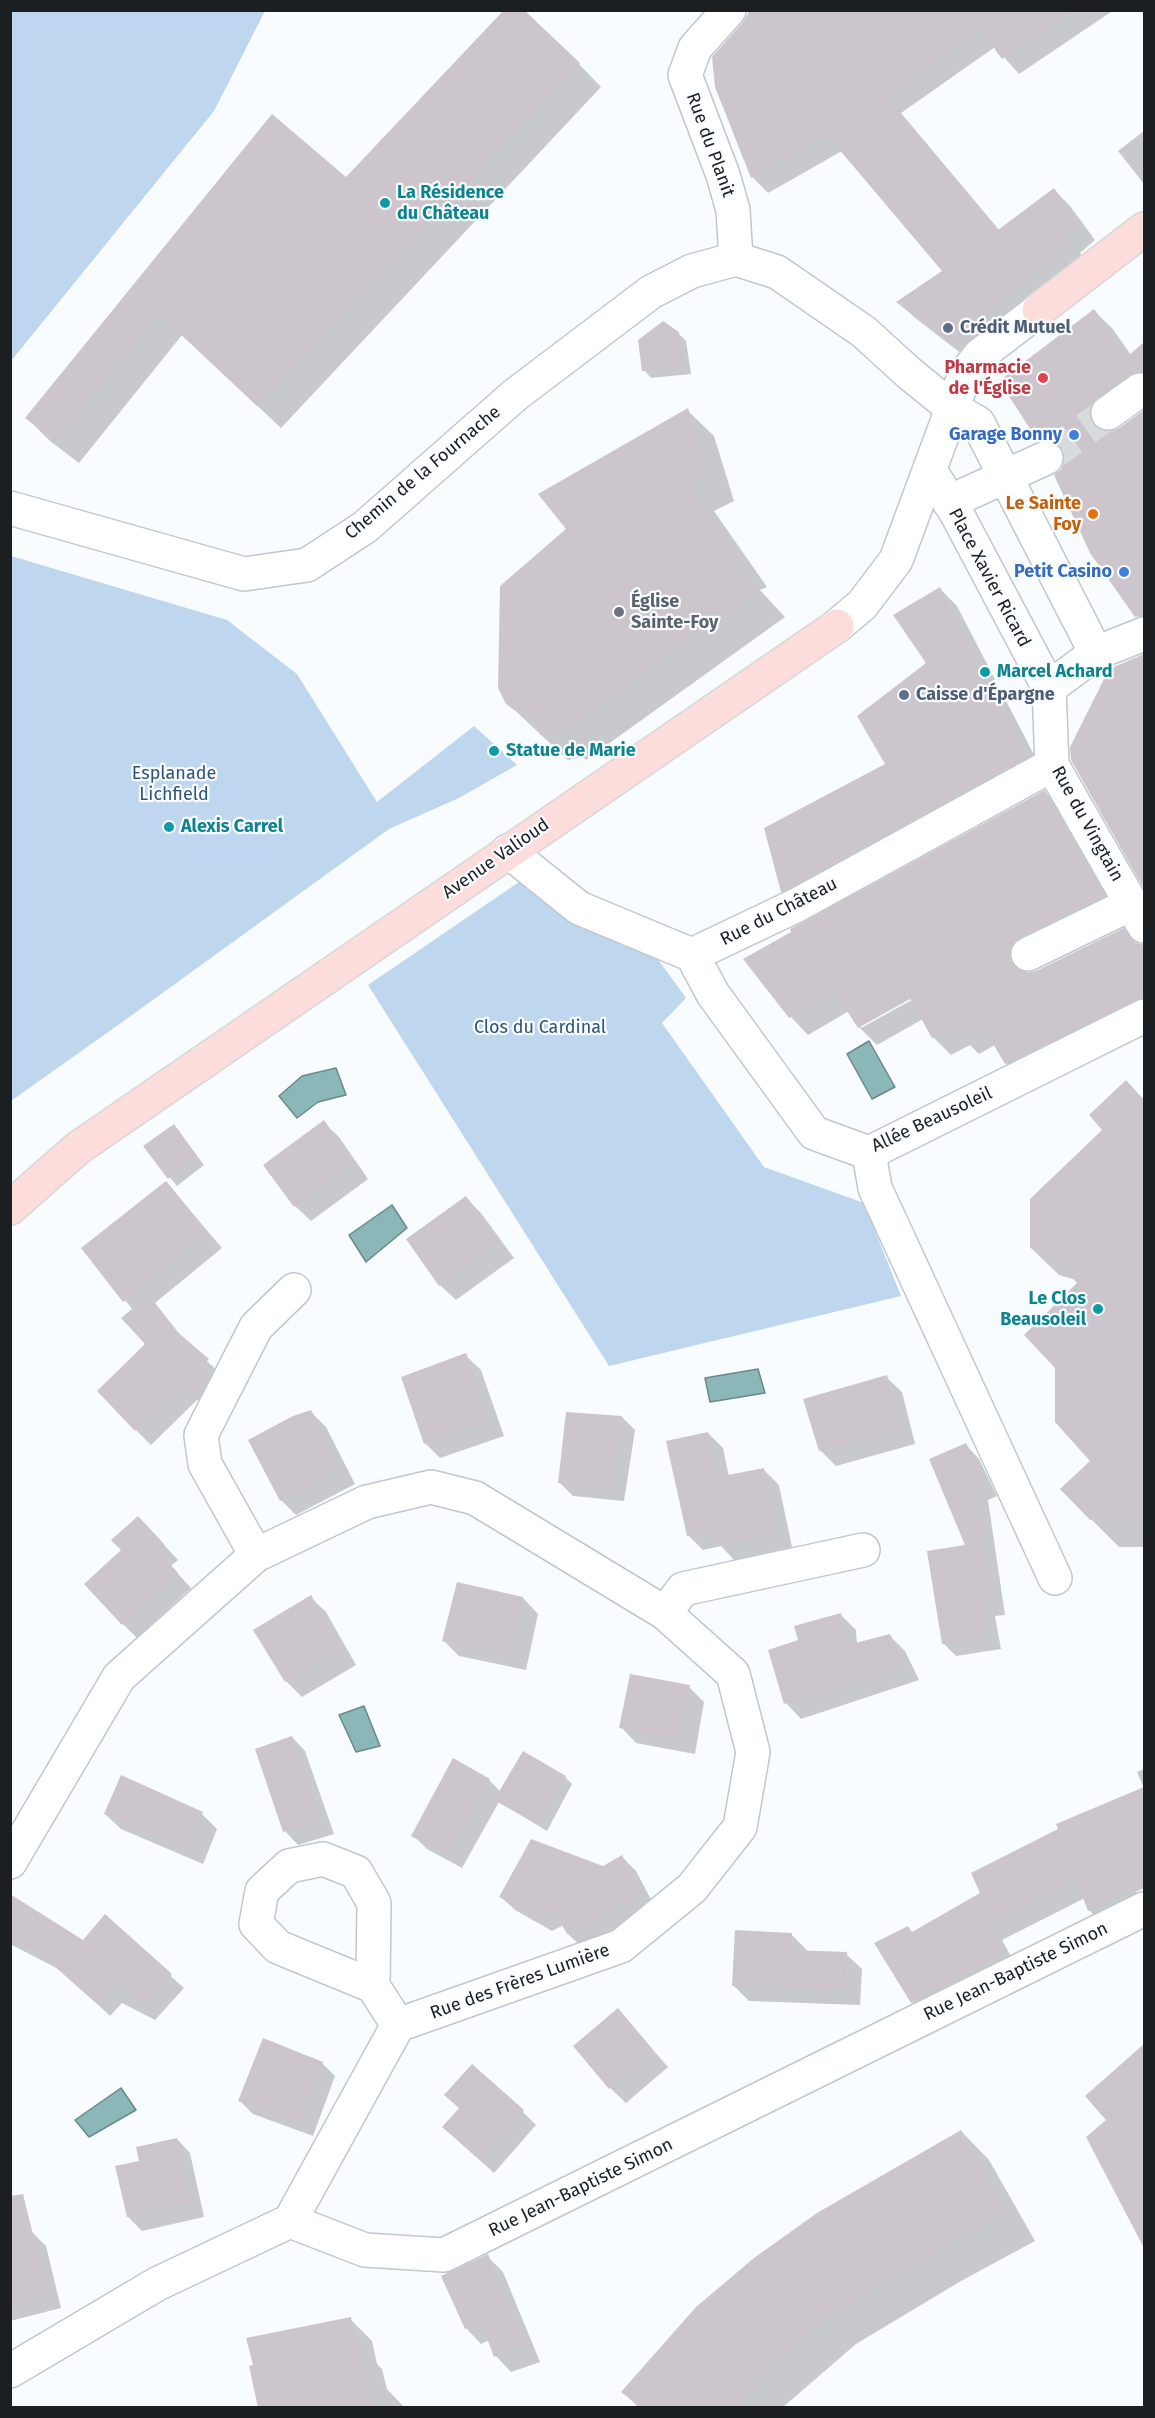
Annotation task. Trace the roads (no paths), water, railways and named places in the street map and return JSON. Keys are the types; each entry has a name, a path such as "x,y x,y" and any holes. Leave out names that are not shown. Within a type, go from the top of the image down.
{"main road":[{"path":"1039,310 1144,229"},
{"name":"Avenue Valioud","path":"10,1208 78,1148 837,626"}],"street":[{"name":"Rue du Planit","path":"729,10 695,48 685,75 723,175 733,210 736,259"},
{"path":"736,259 777,272 864,332 952,408 978,423 1096,653"},
{"name":"Chemin de la Fournache","path":"10,508 244,574 307,565 365,527 515,395 651,292 692,271 736,259"},
{"path":"930,470 965,374 980,355 1039,310"},
{"path":"1107,413 1140,390"},
{"path":"949,502 1046,458"},
{"name":"Place Xavier Ricard","path":"930,470 1049,688 1052,758"},
{"name":"Avenue Valioud","path":"837,626 862,605 896,560 930,470"},
{"path":"1049,688 1096,653 1144,634"},
{"name":"Rue du Vingtain","path":"1052,758 1138,915"},
{"name":"Rue du Château","path":"692,955 797,905 1052,758"},
{"path":"508,851 579,908 692,955"},
{"path":"1028,954 1138,915"},
{"name":"Allée Beausoleil","path":"692,955 713,994 814,1133 869,1153 1144,1016"},
{"path":"869,1153 876,1188 1055,1578"},
{"path":"256,1555 205,1464 201,1435 256,1327 294,1290"},
{"name":"Rue des Frères Lumière","path":"10,1862 119,1677 256,1555 367,1502 431,1487 476,1498 664,1613 733,1674 753,1752 740,1827 692,1888 621,1946 398,2025"},
{"path":"664,1613 683,1589 863,1550"},
{"name":"Rue Jean-Baptiste Simon","path":"290,2221 365,2250 444,2255 1144,1909"},
{"path":"10,2371 157,2284 290,2221 398,2025 373,1986"}],"tunnel":[{"path":"1046,458 1108,413"}],"place":[{"name":"La Résidence du Château","path":"385,203"},
{"name":"Crédit Mutuel","path":"948,328"},
{"name":"Pharmacie de l'Église","path":"1043,378"},
{"name":"Garage Bonny","path":"1074,435"},
{"name":"Le Sainte Foy","path":"1093,514"},
{"name":"Petit Casino","path":"1124,572"},
{"name":"Église Sainte-Foy","path":"619,612"},
{"name":"Marcel Achard","path":"985,672"},
{"name":"Caisse d'Épargne","path":"904,695"},
{"name":"Statue de Marie","path":"494,751"},
{"name":"Alexis Carrel","path":"169,827"},
{"name":"Le Clos Beausoleil","path":"1098,1309"}],"park label":[{"name":"Esplanade Lichfield","path":"174,784"},
{"name":"Clos du Cardinal","path":"540,1028"}]}
